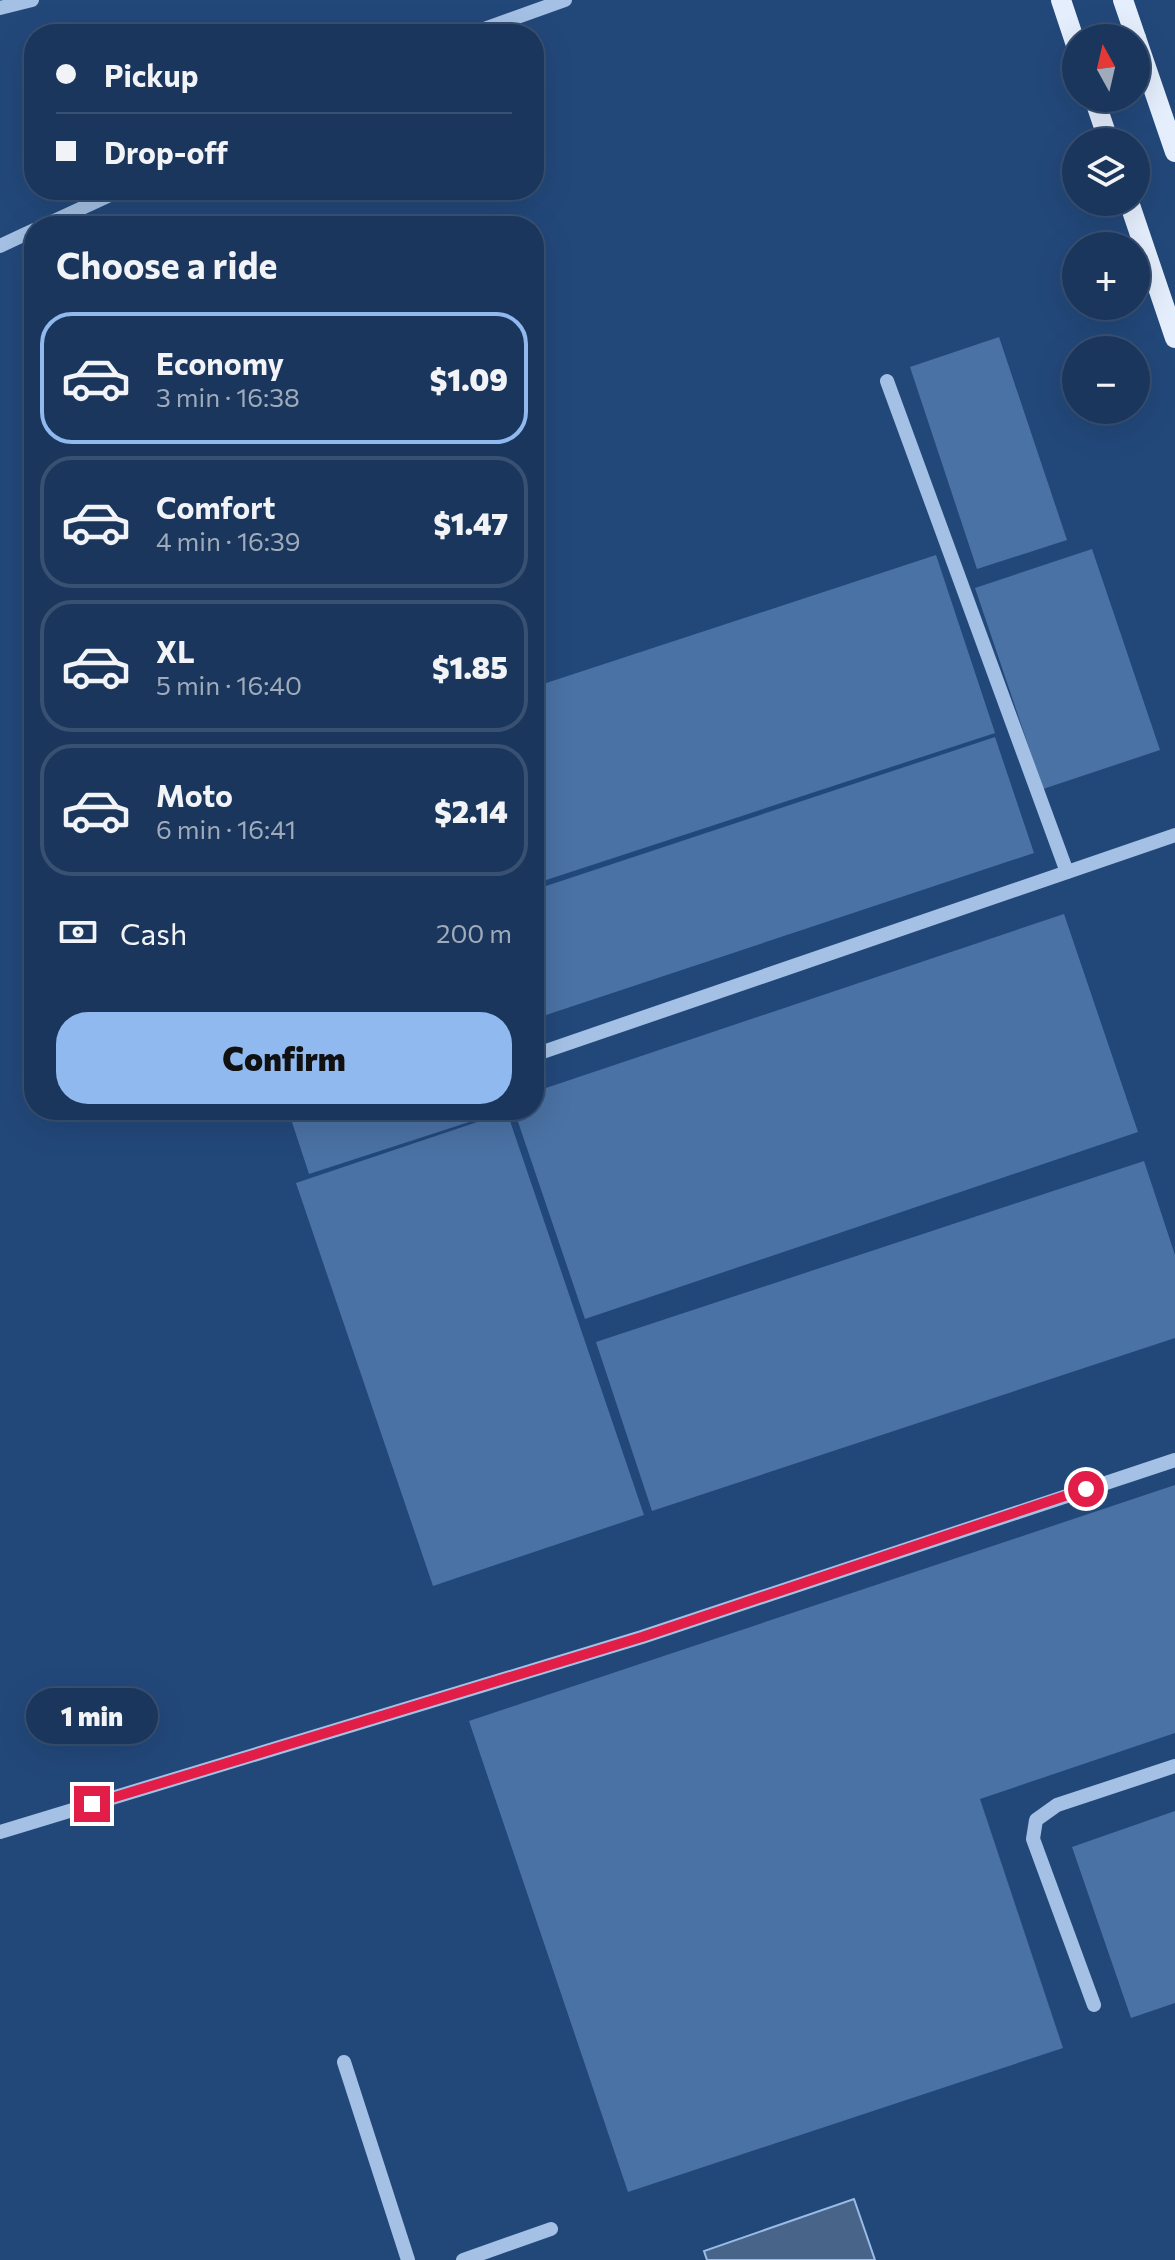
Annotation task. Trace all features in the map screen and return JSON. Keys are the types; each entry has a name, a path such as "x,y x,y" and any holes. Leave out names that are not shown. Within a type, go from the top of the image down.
{"main road":[{"path":"1061,0 1069,24"},
{"path":"1123,0 1131,24"},
{"path":"1150,79 1175,152"},
{"path":"1134,216 1175,338"}],"street":[{"path":"0,8 32,0"},
{"path":"498,24 565,0"},
{"path":"65,216 99,200"},
{"path":"0,246 24,235"},
{"path":"887,381 1067,872"},
{"path":"544,1052 1175,835"},
{"path":"0,1832 642,1637 1175,1460"},
{"path":"1094,2005 1033,1839 1036,1820 1057,1805 1175,1766"},
{"path":"344,2062 408,2260"},
{"path":"463,2260 551,2229"}],"water":[{"path":"854,2199 875,2260 707,2260 704,2251"}],"building":[{"path":"999,337 1067,540 977,569 910,367"},
{"path":"1092,549 1160,750 1043,789 975,588"},
{"path":"936,555 995,733 544,881 544,684"},
{"path":"995,737 1034,853 544,1016 544,887"},
{"path":"1064,914 1138,1132 585,1319 517,1120 544,1120 544,1089"},
{"path":"291,1120 475,1120 309,1174"},
{"path":"483,1120 510,1120 644,1515 433,1586 296,1183"},
{"path":"1144,1161 1175,1255 1175,1338 652,1511 596,1342"},
{"path":"1175,1485 1175,1733 980,1799 1063,2048 628,2192 469,1721"},
{"path":"1175,1811 1175,2003 1131,2018 1072,1847"}],"route":[{"path":"92,1804 642,1637 1086,1489"}]}
